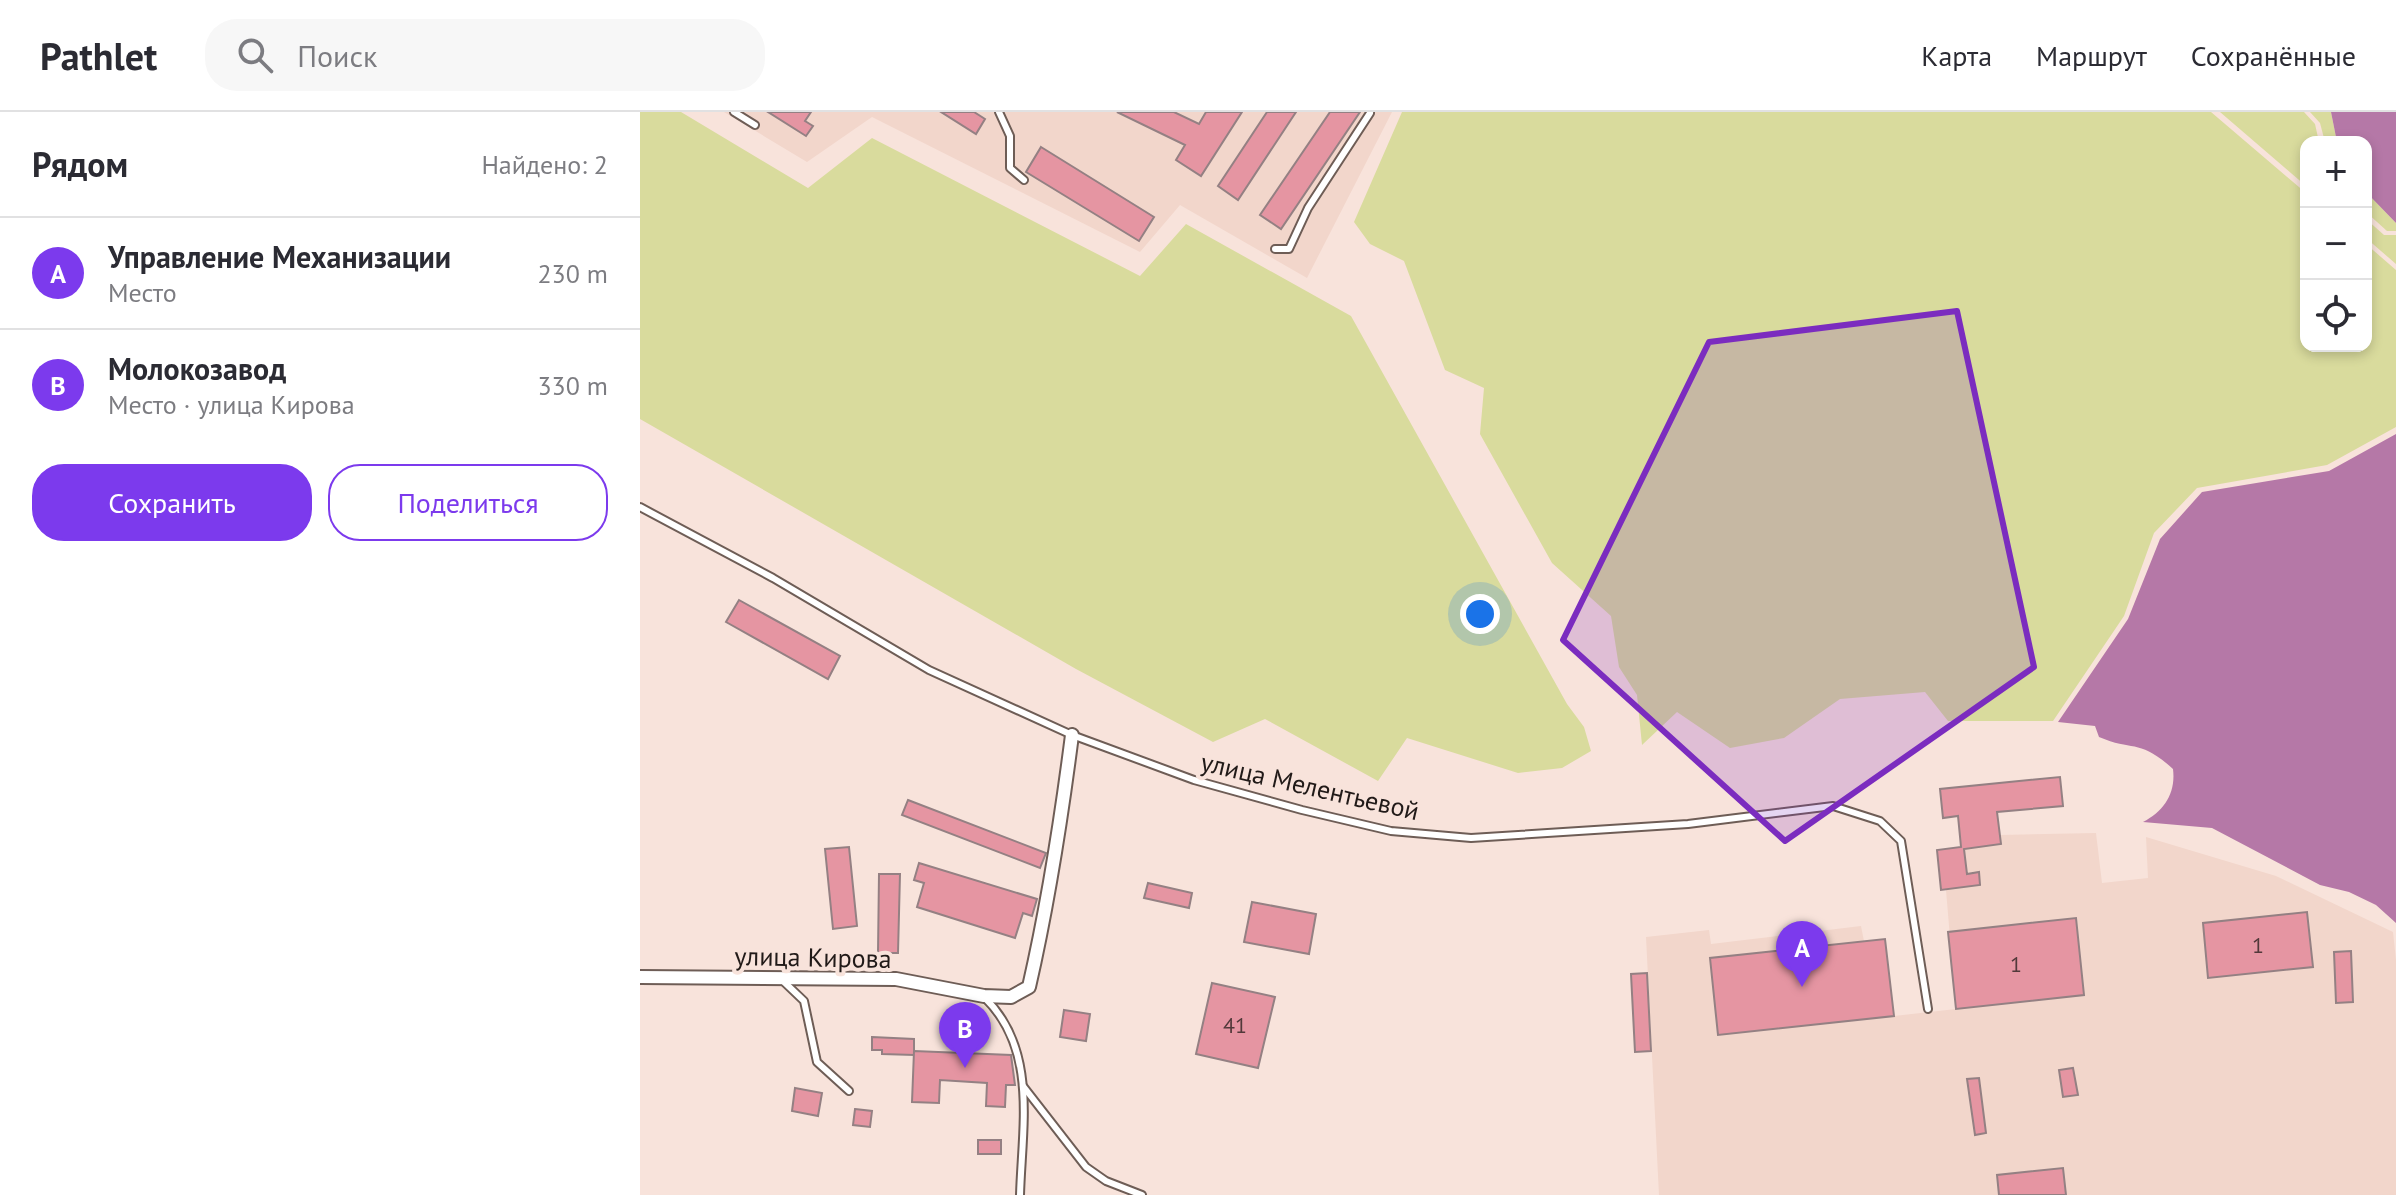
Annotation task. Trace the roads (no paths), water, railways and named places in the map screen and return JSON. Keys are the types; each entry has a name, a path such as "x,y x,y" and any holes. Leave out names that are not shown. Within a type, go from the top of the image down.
{"street":[{"name":"улица Кирова","path":"640,977 896,979 984,996 1011,997 1029,987 1058,851 1072,735"}],"lane":[{"path":"734,112 755,125"},
{"path":"999,112 1010,136 1010,168 1024,180"},
{"path":"1275,249 1289,249 1308,208 1370,113"},
{"name":"улица Мелентьевой","path":"640,507 773,578 929,670 1072,735 1194,780 1391,831 1471,838 1546,835 1688,824 1833,806 1880,821 1901,841 1928,1009"},
{"path":"779,978 804,1001 817,1062 849,1091"},
{"path":"984,996 999,1011 1016,1041 1023,1086 1020,1195"},
{"path":"1023,1086 1086,1167 1106,1181 1142,1195"}],"place":[{"name":"Управление Механизации","path":"1802,987"},
{"name":"Молокозавод","path":"965,1068"}]}
